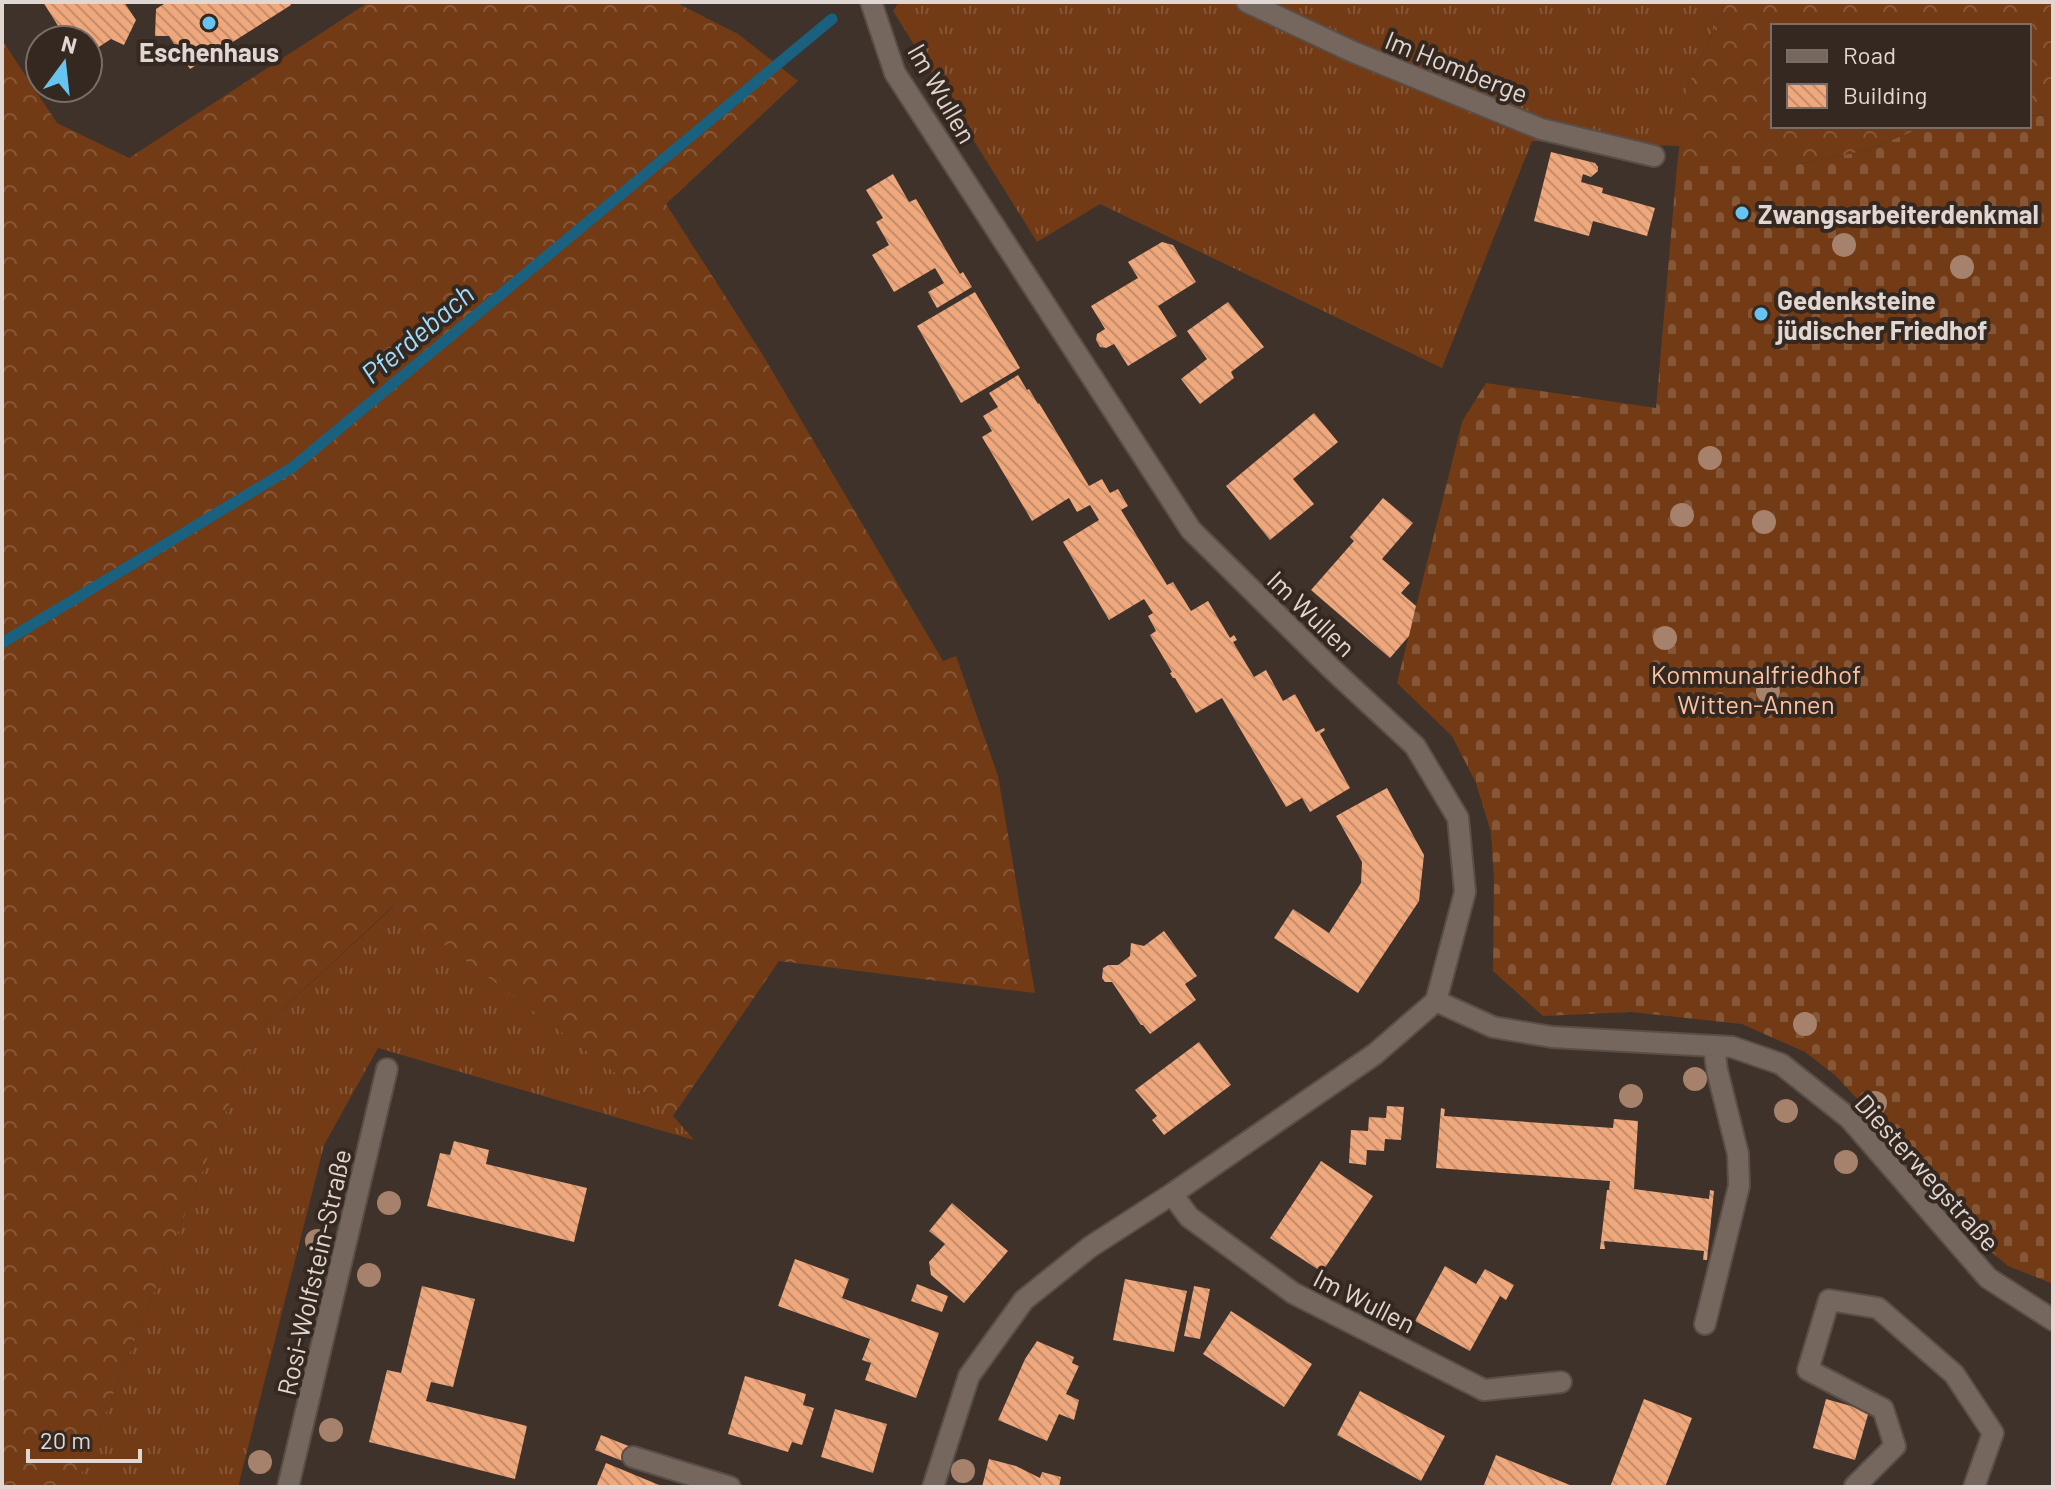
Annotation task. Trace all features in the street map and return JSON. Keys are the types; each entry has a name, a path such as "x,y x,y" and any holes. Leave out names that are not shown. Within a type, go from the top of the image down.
{"street":[{"name":"Im Wullen","path":"871,2 895,73 1191,530 1415,746 1458,818 1465,892 1436,1001"},
{"name":"Im Homberge","path":"1247,2 1351,51 1541,129 1654,156"},
{"name":"Diesterwegstraße","path":"1436,1001 1493,1027 1552,1037 1732,1047 1781,1064 1849,1118 1988,1278 2053,1320"},
{"path":"933,1487 969,1376 1024,1300 1090,1247 1375,1054 1436,1001"},
{"path":"1705,1324 1739,1186 1738,1154 1714,1046"},
{"name":"Rosi-Wolfstein-Straße","path":"288,1487 387,1069"},
{"name":"Im Wullen","path":"1172,1194 1189,1217 1293,1293 1484,1390 1561,1382"},
{"path":"1855,1486 1895,1446 1883,1409 1808,1370 1829,1300 1878,1308 1954,1374 1993,1433 1974,1487"},
{"path":"633,1457 730,1487"}],"green space":[{"path":"369,2 675,2 738,34 798,81 666,204 761,352 943,661 956,656 998,776 1035,993 779,961 673,1116 393,906 258,1032 76,1487 2,1487 2,40 24,73 24,104 44,104 57,123 129,158"},
{"path":"899,2 1727,2 1687,87 1680,146 1532,141 1442,368 1100,204 1037,242 893,11"},
{"path":"1727,2 2053,2 2053,113 2031,116 2031,24 1771,24 1771,128 1922,128 1864,151 1789,166 1677,166 1687,87"},
{"name":"Kommunalfriedhof Witten-Annen","path":"2053,113 2053,1284 2008,1266 1988,1249 1963,1225 1836,1076 1805,1052 1742,1024 1631,1012 1543,1016 1493,971 1491,832 1476,783 1452,736 1397,683 1462,422 1486,383 1656,408 1677,166 1789,166 1864,151 1922,128 2031,128 2031,116"},
{"path":"394,906 673,1116 694,1140 378,1048 324,1145 238,1487 76,1487 258,1032"}],"building":[{"path":"43,2 124,2 136,20 124,45 111,39 104,44 104,24 57,24"},
{"name":"Eschenhaus","path":"167,2 289,2 291,5 190,69 169,36 155,36 156,9"},
{"path":"1551,152 1595,163 1598,171 1591,177 1583,174 1581,182 1603,188 1602,193 1655,208 1647,236 1593,221 1589,236 1534,221"},
{"path":"893,174 909,202 916,199 960,274 963,272 972,287 937,308 928,292 944,283 935,268 894,292 872,255 889,245 876,222 883,218 866,190"},
{"path":"1162,242 1173,245 1196,282 1158,306 1177,336 1128,366 1114,344 1100,347 1097,334 1105,329 1091,306 1138,278 1128,262"},
{"path":"975,292 1020,368 961,403 917,326"},
{"path":"1228,302 1264,347 1231,372 1234,378 1200,404 1181,379 1207,359 1187,331"},
{"path":"1018,375 1039,403 1089,486 1102,479 1110,493 1118,489 1128,506 1121,510 1167,585 1173,582 1191,611 1208,601 1230,638 1234,635 1237,640 1233,642 1254,677 1266,670 1283,701 1295,694 1316,732 1324,728 1320,734 1350,788 1310,812 1302,798 1286,807 1222,698 1196,713 1150,635 1156,631 1148,616 1153,613 1144,599 1109,620 1063,542 1099,520 1090,505 1077,512 1069,498 1032,521 982,437 992,431 983,416 998,407 989,393"},
{"path":"1314,413 1338,442 1293,479 1314,504 1270,540 1226,486"},
{"path":"1383,498 1413,523 1382,559 1410,583 1401,593 1416,606 1409,636 1390,658 1311,590 1354,541 1350,537"},
{"path":"1387,788 1424,855 1419,901 1358,993 1274,938 1293,909 1329,933 1361,883 1362,862 1336,816"},
{"path":"1164,931 1197,976 1185,984 1196,1000 1150,1034 1112,982 1105,982 1102,978 1103,968 1118,965 1130,956 1131,943 1144,946"},
{"path":"1199,1042 1231,1085 1164,1135 1152,1120 1157,1116 1135,1090"},
{"path":"1387,1106 1404,1107 1401,1140 1385,1139 1384,1151 1367,1150 1366,1165 1349,1163 1351,1130 1368,1131 1369,1117 1386,1118"},
{"path":"1441,1108 1445,1109 1444,1116 1613,1128 1614,1119 1638,1121 1634,1189 1709,1199 1710,1190 1714,1191 1707,1260 1703,1260 1704,1251 1604,1241 1605,1249 1600,1249 1610,1181 1436,1168"},
{"path":"454,1141 489,1150 486,1164 587,1188 574,1242 427,1206 440,1153 450,1155"},
{"path":"1321,1161 1373,1196 1322,1272 1270,1238"},
{"path":"952,1203 1008,1251 964,1303 931,1275 929,1262 945,1244 929,1231"},
{"path":"795,1259 849,1279 842,1298 939,1333 916,1398 865,1380 871,1363 862,1360 870,1339 778,1306"},
{"path":"1445,1266 1476,1284 1485,1269 1514,1285 1506,1300 1500,1296 1470,1351 1415,1321"},
{"path":"1125,1279 1187,1291 1174,1352 1113,1340"},
{"path":"917,1284 948,1296 942,1312 911,1301"},
{"path":"422,1286 475,1299 453,1387 431,1382 426,1401 527,1426 515,1479 369,1442 387,1370 401,1373"},
{"path":"1194,1286 1210,1289 1200,1339 1184,1336"},
{"path":"1231,1311 1312,1364 1284,1407 1203,1354"},
{"path":"1037,1341 1074,1357 1072,1363 1079,1366 1066,1394 1079,1400 1074,1420 1059,1414 1047,1441 998,1420 1025,1359"},
{"path":"745,1376 806,1394 803,1405 814,1408 802,1445 792,1442 788,1452 728,1434"},
{"path":"1360,1391 1445,1436 1421,1481 1337,1435"},
{"path":"1644,1399 1692,1418 1665,1487 1610,1487"},
{"path":"1826,1399 1869,1411 1855,1460 1813,1448"},
{"path":"835,1409 887,1424 873,1473 821,1457"},
{"path":"601,1435 631,1447 625,1462 595,1450"},
{"path":"1496,1455 1540,1473 1575,1487 1483,1487"},
{"path":"989,1459 1016,1466 1040,1478 1042,1472 1061,1477 1059,1487 982,1487"},
{"path":"606,1463 664,1487 596,1487"}],"waterway":[{"name":"Pferdebach","path":"2,643 293,467 832,19"}],"place":[{"name":"Eschenhaus","path":"209,23"},
{"name":"Zwangsarbeiterdenkmal","path":"1742,213"},
{"name":"Gedenksteine jüdischer Friedhof","path":"1761,314"}]}
